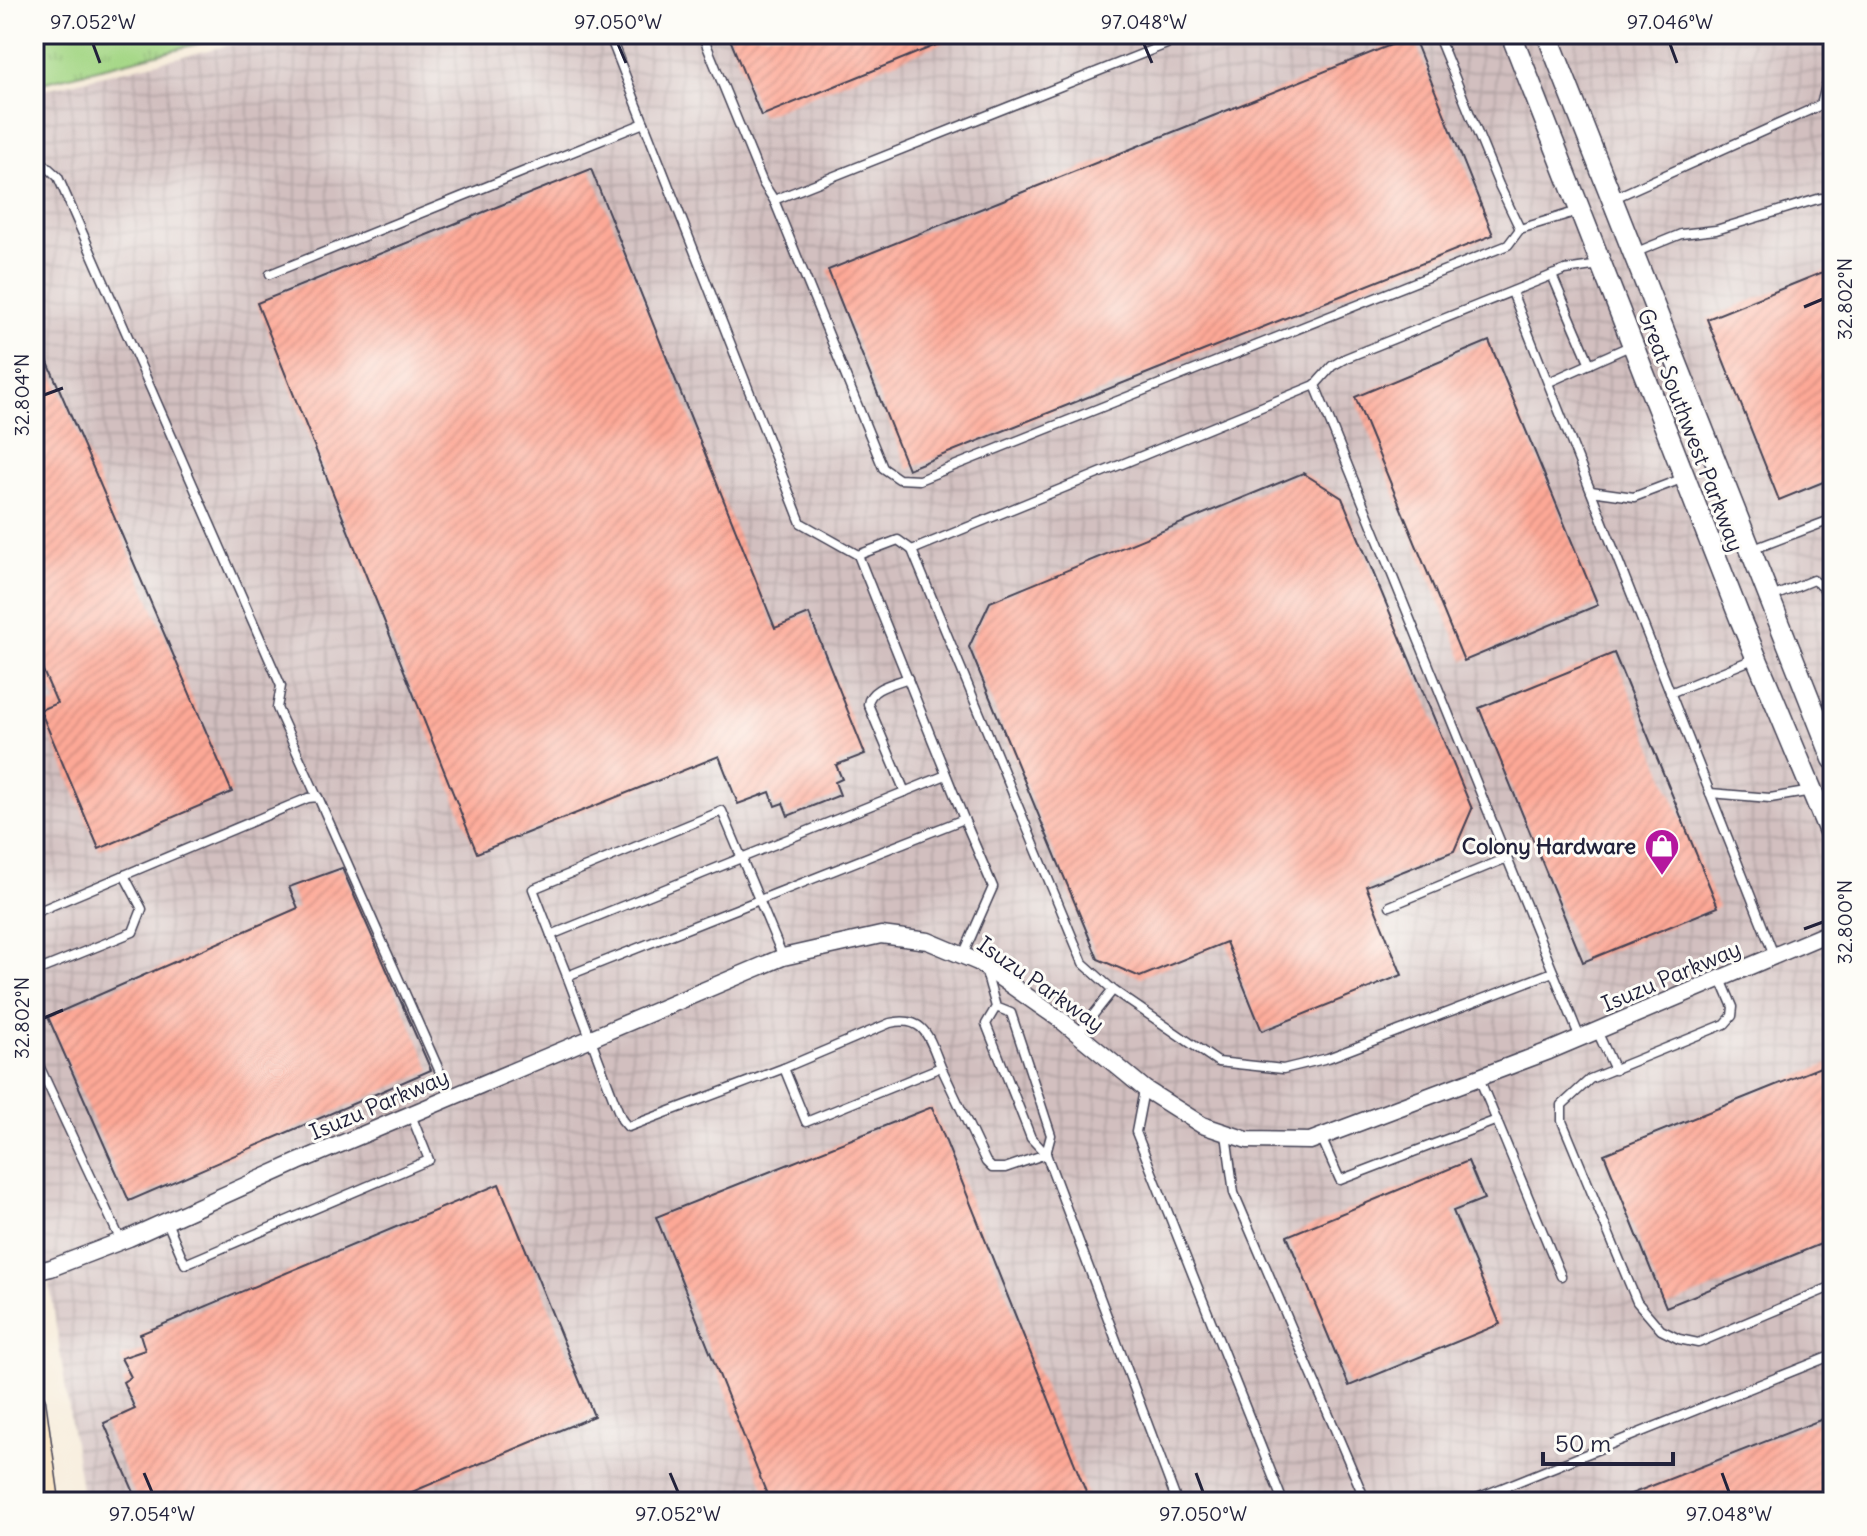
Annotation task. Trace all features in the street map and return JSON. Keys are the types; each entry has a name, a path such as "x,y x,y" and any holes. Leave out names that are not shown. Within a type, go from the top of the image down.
{"main road":[{"path":"34,1402 48,1502"}],"street":[{"name":"Great Southwest Parkway","path":"1511,34 1756,658 1833,841"},
{"name":"Great Southwest Parkway","path":"1547,34 1833,759"},
{"path":"1580,211 1612,199"},
{"path":"1601,265 1633,254"},
{"path":"1684,477 1716,465"},
{"path":"1813,791 1833,783"},
{"name":"Isuzu Parkway","path":"34,1272 121,1241 783,957 881,935 928,941 985,967 1078,1034 1145,1089 1202,1125 1247,1140 1310,1141 1580,1038 1833,931"}],"lane":[{"path":"609,34 801,523 858,555 993,887 962,956"},
{"path":"702,34 763,183 774,200 883,468 899,479 919,480 1508,245 1520,229 1580,211"},
{"path":"774,200 1192,34"},
{"path":"1437,34 1520,229"},
{"path":"1821,105 1833,58"},
{"path":"1612,199 1821,105 1833,110"},
{"path":"270,274 644,123"},
{"path":"34,159 58,177 281,686 277,708 452,1097"},
{"path":"1633,254 1681,234 1716,230 1821,198"},
{"path":"912,550 1315,385 1332,366 1346,358 1565,270 1601,265"},
{"path":"1552,275 1590,364"},
{"path":"1512,292 1775,956"},
{"path":"1549,382 1632,345"},
{"path":"1315,385 1580,1038"},
{"path":"1591,491 1634,497 1684,477"},
{"path":"1750,550 1833,519"},
{"path":"858,555 898,540 912,550 1083,963 1113,990 1218,1062 1283,1069 1328,1058 1553,972"},
{"path":"1769,598 1813,580 1823,587 1833,611"},
{"path":"1670,693 1756,658"},
{"path":"905,792 868,704 869,696 874,691 908,678"},
{"path":"551,935 946,775"},
{"path":"1710,793 1770,798 1813,791"},
{"path":"34,913 308,798 317,797"},
{"path":"783,957 722,811 533,889 622,1120 628,1127 784,1068 890,1023 906,1020 917,1023 925,1031 986,1162 992,1168 1005,1168 1046,1154"},
{"path":"567,976 964,819"},
{"path":"1390,906 1507,858"},
{"path":"34,972 133,932 142,909 124,875"},
{"path":"985,967 996,1007 986,1024 1031,1138 1046,1154 1177,1502"},
{"path":"1721,979 1733,1007 1732,1016 1725,1024 1590,1079 1562,1105 1562,1121 1625,1277 1637,1302 1661,1330 1679,1339 1698,1343 1833,1286"},
{"path":"1078,1034 1113,990"},
{"path":"996,1007 1011,1013 1051,1135 1046,1154"},
{"path":"1597,1031 1615,1070"},
{"path":"34,1046 35,1057 121,1241"},
{"path":"784,1068 806,1122 941,1067"},
{"path":"1479,1078 1561,1276"},
{"path":"1145,1089 1136,1132 1283,1502"},
{"path":"166,1221 185,1264 264,1232 429,1160 411,1115"},
{"path":"1321,1137 1340,1180 1497,1120"},
{"path":"1225,1132 1234,1193 1366,1502"},
{"path":"1467,1502 1833,1355"}],"shaded area":[{"path":"275,34 1833,34 1833,1502 83,1502 34,1181 34,92"}],"green space":[{"path":"34,34 236,34 34,85"}],"building":[{"path":"728,34 961,34 961,35 761,116"},
{"path":"1413,36 1493,235 908,469 828,270"},
{"path":"591,169 775,628 809,614 865,754 836,765 842,779 835,782 840,795 788,816 783,803 775,806 770,792 738,804 719,756 477,853 257,303"},
{"path":"1833,268 1833,478 1779,500 1707,319"},
{"path":"34,330 232,792 99,849 40,710 57,703 34,650"},
{"path":"1489,341 1598,605 1464,661 1355,397"},
{"path":"1303,473 1342,498 1472,809 1454,851 1366,886 1402,975 1262,1031 1226,942 1140,977 1098,959 969,647 990,602"},
{"path":"1614,653 1718,907 1583,962 1479,708"},
{"path":"342,868 431,1070 129,1201 48,1017 298,908 289,887"},
{"path":"1833,1062 1833,1239 1666,1307 1604,1154"},
{"path":"932,1107 1090,1502 770,1502 656,1217"},
{"path":"1468,1161 1484,1199 1453,1211 1500,1324 1349,1386 1287,1236"},
{"path":"499,1184 594,1416 388,1502 138,1502 104,1423 135,1409 123,1382 131,1377 121,1358 145,1350 140,1334"},
{"path":"1833,1415 1833,1502 1613,1502 1613,1501"}],"place":[{"name":"Colony Hardware","path":"1662,877"}]}
